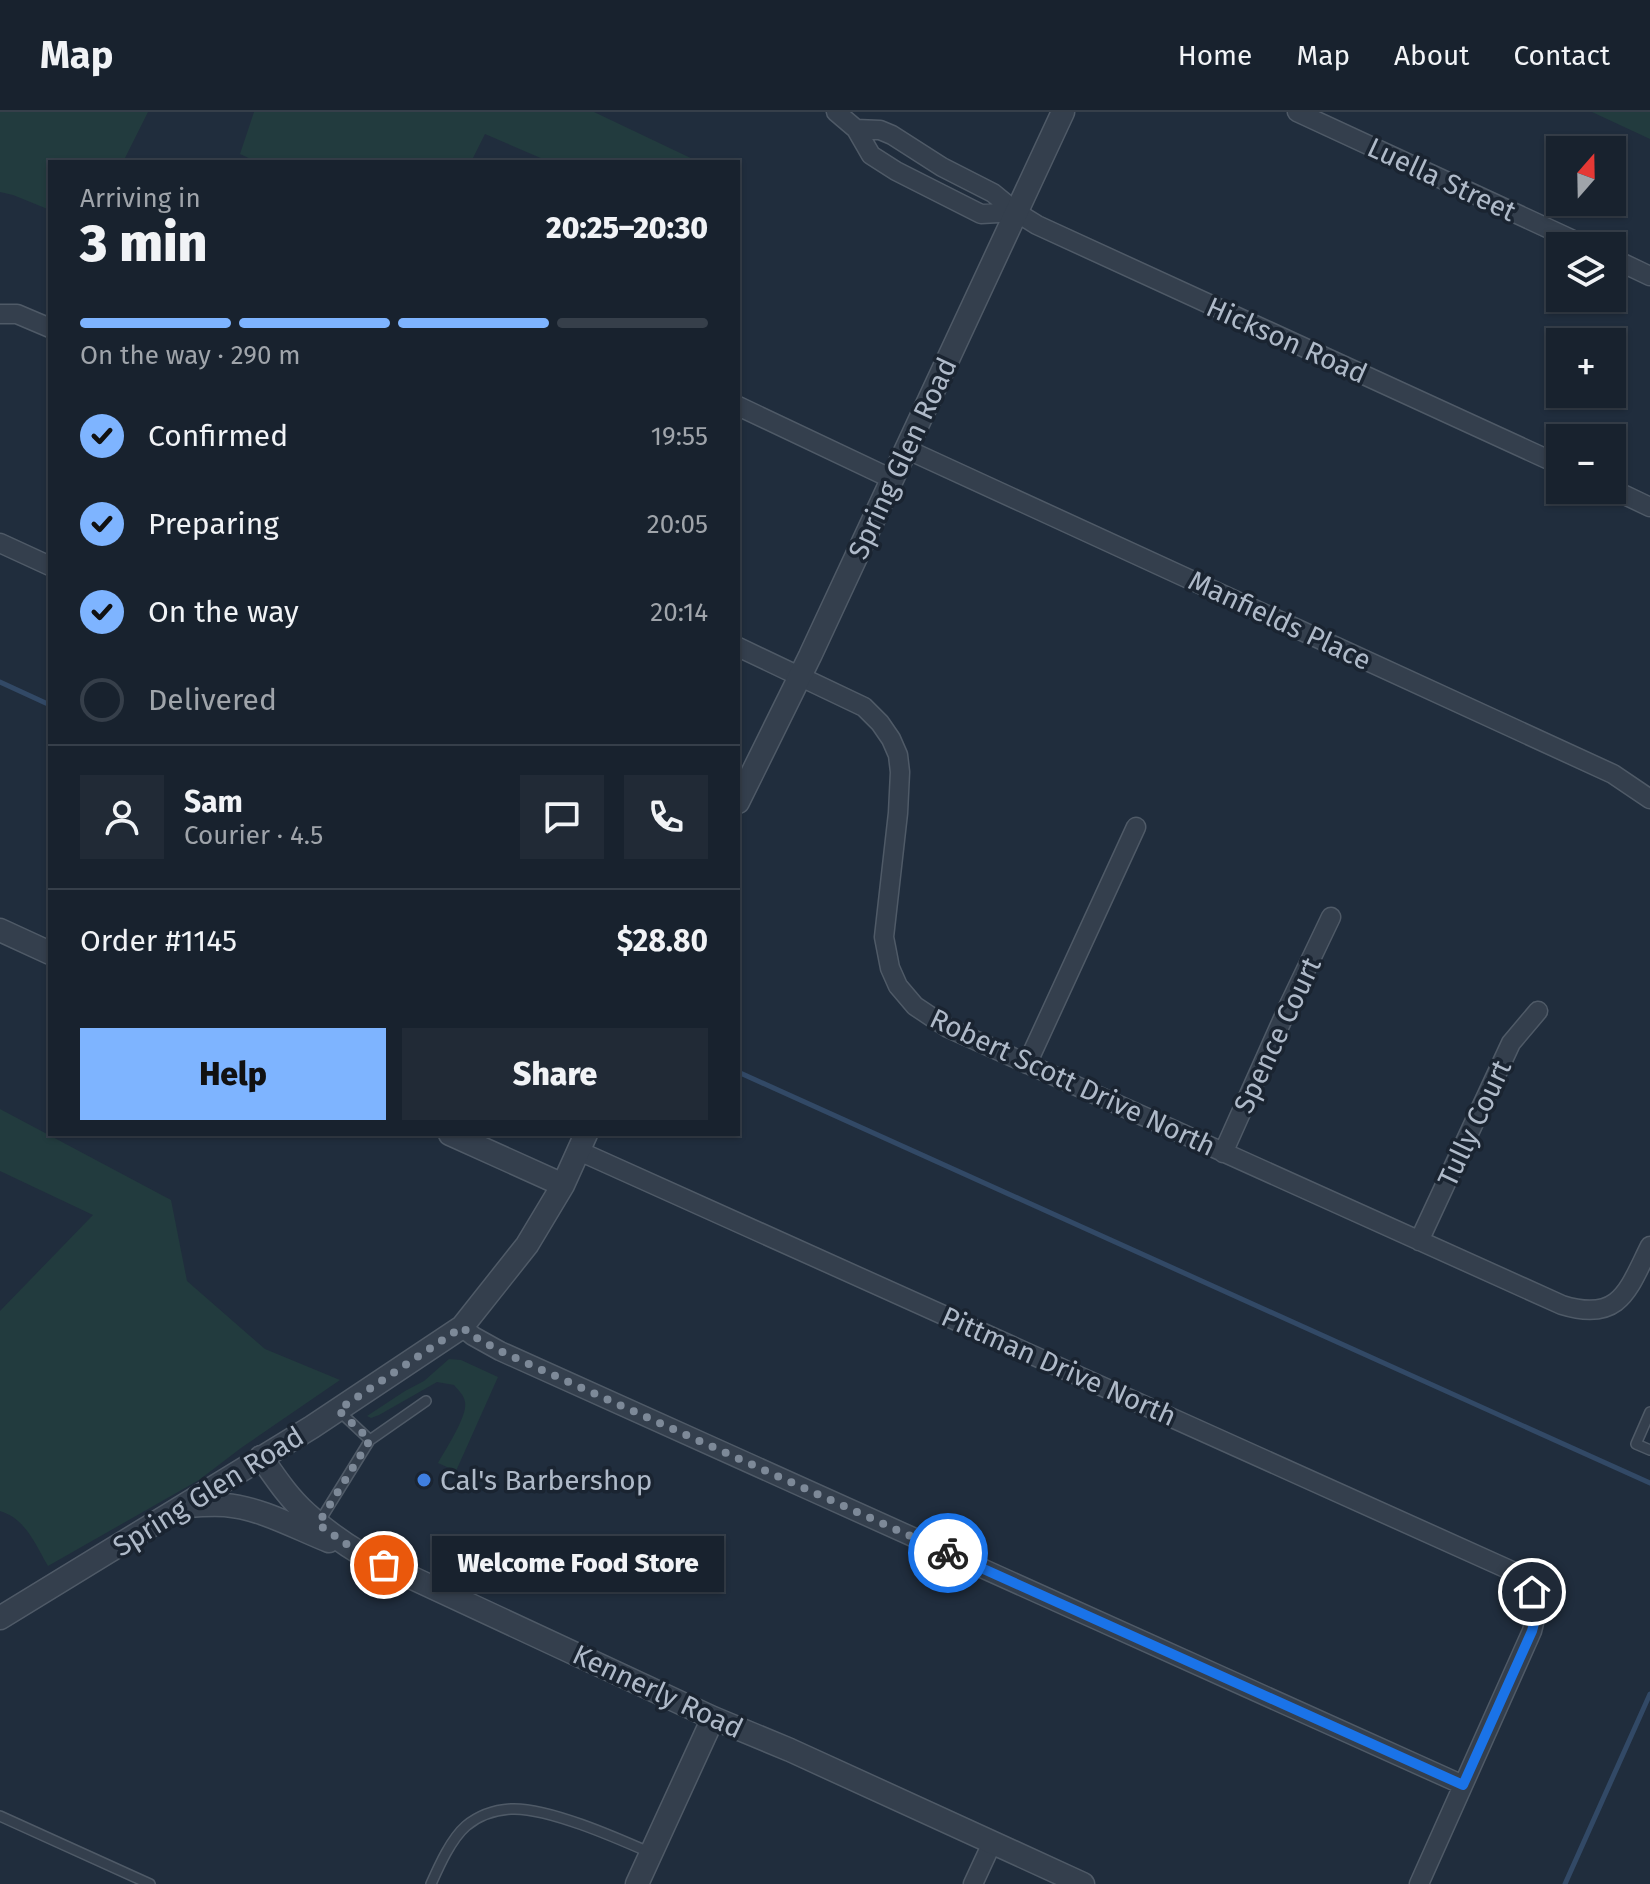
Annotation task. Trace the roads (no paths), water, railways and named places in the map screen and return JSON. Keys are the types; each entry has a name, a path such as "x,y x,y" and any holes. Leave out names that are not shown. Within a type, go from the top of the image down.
{"street":[{"name":"Hickson Road","path":"836,112 856,129 871,155 879,161 981,214 1016,212"},
{"name":"Spring Glen Road","path":"740,798 801,676 1063,112"},
{"name":"Luella Street","path":"1297,112 1556,232"},
{"name":"Hickson Road","path":"856,129 880,130 892,135 942,167 993,193 1037,225 1546,459"},
{"path":"1626,265 1650,276"},
{"path":"0,314 17,314 48,327"},
{"path":"740,407 892,479"},
{"name":"Manfields Place","path":"906,449 1613,774 1650,799"},
{"path":"1626,496 1650,507"},
{"path":"0,543 48,565"},
{"name":"Robert Scott Drive North","path":"740,648 864,707 886,731 898,755 900,772 884,937 890,968 898,986 915,1006 948,1028 1579,1311 1601,1310 1627,1293 1650,1246"},
{"path":"1027,1064 1136,827"},
{"name":"Spence Court","path":"1223,1153 1331,917"},
{"path":"0,930 48,952"},
{"name":"Tully Court","path":"1419,1241 1511,1043 1538,1011"},
{"path":"454,1136 563,1185"},
{"name":"Spring Glen Road","path":"0,1618 338,1410 462,1327 527,1245 563,1185 582,1142"},
{"name":"Pittman Drive North","path":"582,1142 1512,1571 1532,1592 1536,1616 1463,1785"},
{"path":"462,1327 500,1351 1463,1785 1419,1884"},
{"name":"Kennerly Road","path":"261,1457 305,1513 358,1552 713,1718 1083,1884"},
{"path":"185,1506 239,1507 358,1552"},
{"path":"637,1884 713,1718"},
{"path":"973,1884 992,1843"}],"lane":[{"path":"318,1524 370,1440 426,1401"},
{"path":"338,1410 370,1440"},
{"path":"1650,1412 1636,1444 1650,1450"},
{"path":"431,1884 441,1862 465,1826 490,1812 513,1809 539,1812 614,1836 651,1853"},
{"path":"0,1816 150,1884"}],"waterway":[{"path":"0,682 48,704"},
{"path":"740,1073 1650,1483"},
{"path":"1565,1884 1650,1694"}],"place":[{"name":"Cal's Barbershop","path":"424,1480"},
{"name":"Welcome Food Store","path":"384,1565"}]}
